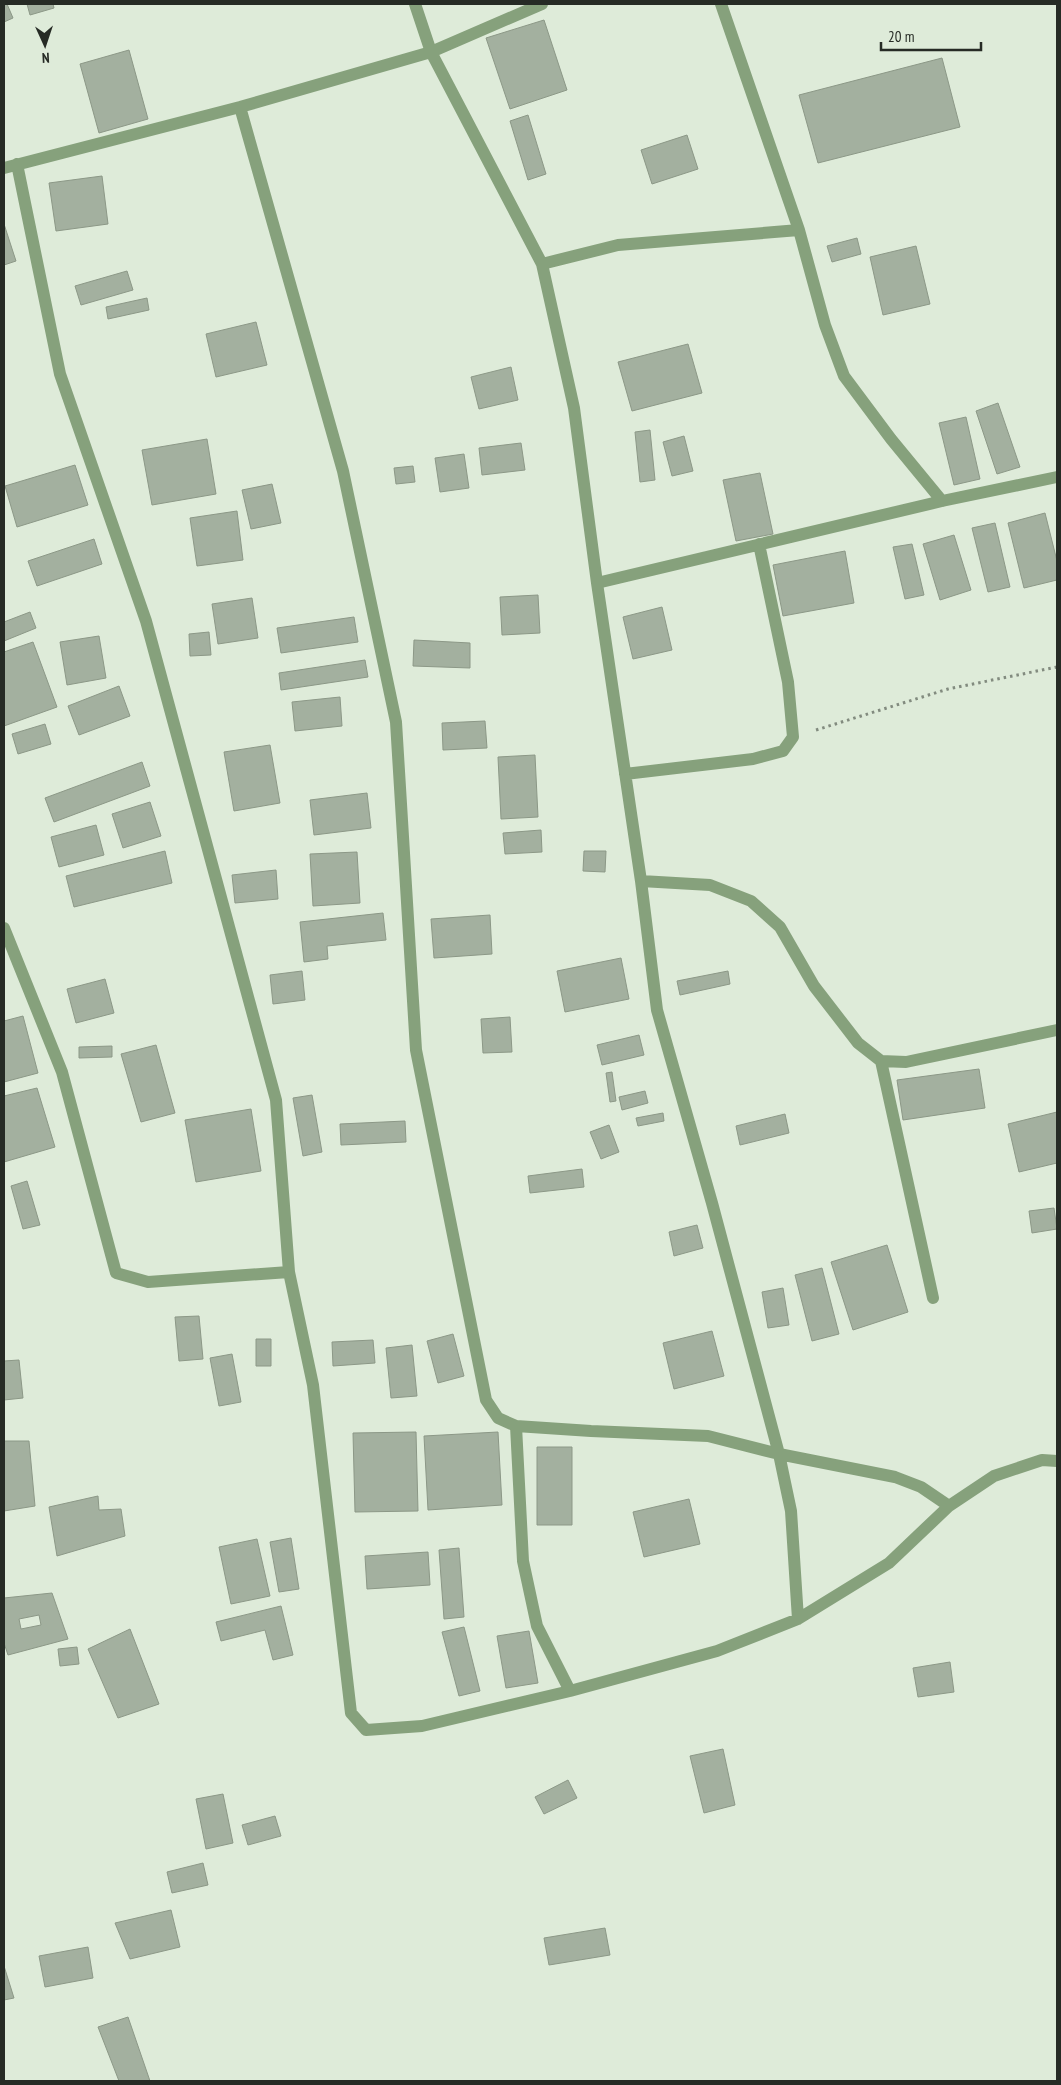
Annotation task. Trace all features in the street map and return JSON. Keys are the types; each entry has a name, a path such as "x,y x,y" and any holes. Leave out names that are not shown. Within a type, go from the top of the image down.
{"street":[{"path":"415,4 431,52 542,264 574,408 597,583 641,881 657,1010 712,1203 779,1454 791,1511 798,1619"},
{"path":"4,168 240,107 431,52 542,4"},
{"path":"721,4 799,230 825,325 844,376 891,439 942,501"},
{"path":"240,107 343,471 396,722 416,1050 486,1400 498,1418 516,1426 708,1436 779,1454 895,1477 921,1487 949,1506"},
{"path":"17,164 60,374 146,621 276,1100 289,1272 313,1385 350,1713 366,1730 422,1726 570,1691 717,1651 798,1619 889,1563 949,1506 994,1476 1042,1460 1057,1461"},
{"path":"542,264 618,245 799,230"},
{"path":"597,583 942,501 1057,477"},
{"path":"625,774 753,759 783,752 793,737 788,682 759,544"},
{"path":"641,881 710,886 750,900 780,927 814,986 858,1043 880,1061 906,1062 1057,1030"},
{"path":"4,928 62,1072 116,1273 148,1282 289,1272"},
{"path":"880,1061 933,1298"},
{"path":"516,1426 523,1561 537,1626 570,1691"}],"path":[{"path":"793,737 948,689 1057,667"}],"building":[{"path":"4,4 7,4 13,18 4,22"},
{"path":"27,4 53,4 54,8 30,15"},
{"path":"544,20 567,90 510,109 486,38"},
{"path":"129,50 148,119 99,133 80,64"},
{"path":"942,58 960,127 818,163 799,95"},
{"path":"528,115 546,174 528,180 510,121"},
{"path":"687,135 698,169 652,184 641,150"},
{"path":"102,176 108,224 56,231 49,183"},
{"path":"4,224 16,261 4,265"},
{"path":"857,238 861,254 832,262 827,246"},
{"path":"916,246 930,304 883,315 870,257"},
{"path":"127,271 133,290 81,305 75,286"},
{"path":"147,298 149,310 108,319 106,307"},
{"path":"256,322 267,365 216,377 206,334"},
{"path":"688,344 702,393 632,411 618,362"},
{"path":"511,367 518,400 479,409 471,377"},
{"path":"998,403 1020,467 997,474 976,411"},
{"path":"966,417 980,479 954,485 939,423"},
{"path":"650,430 655,480 640,482 635,432"},
{"path":"684,436 693,471 672,476 663,442"},
{"path":"207,439 216,494 152,505 142,450"},
{"path":"521,443 525,470 482,475 479,448"},
{"path":"464,454 469,488 440,492 435,458"},
{"path":"75,465 88,505 17,527 5,486"},
{"path":"413,466 415,482 396,484 394,468"},
{"path":"760,473 773,534 736,541 723,480"},
{"path":"272,484 281,523 251,529 242,490"},
{"path":"237,511 243,560 197,566 190,518"},
{"path":"1045,513 1057,561 1057,580 1024,588 1008,523"},
{"path":"995,523 1010,587 988,592 972,528"},
{"path":"954,535 971,590 940,600 923,544"},
{"path":"94,539 102,564 37,586 28,561"},
{"path":"912,544 924,595 905,599 893,547"},
{"path":"845,551 854,603 783,616 773,565"},
{"path":"538,595 540,633 502,635 500,597"},
{"path":"252,598 258,638 218,644 212,604"},
{"path":"662,607 672,650 633,659 623,617"},
{"path":"30,612 36,628 4,641 4,622"},
{"path":"354,617 358,642 281,653 277,628"},
{"path":"209,632 211,655 190,656 189,634"},
{"path":"99,636 106,678 67,685 60,642"},
{"path":"414,640 470,643 470,668 413,666"},
{"path":"33,642 57,707 4,726 4,652"},
{"path":"365,660 368,677 281,690 279,673"},
{"path":"119,686 130,716 79,735 68,706"},
{"path":"340,697 342,726 295,731 292,702"},
{"path":"485,721 487,748 443,750 442,723"},
{"path":"45,724 51,744 18,754 12,734"},
{"path":"270,745 280,803 234,811 224,752"},
{"path":"535,755 538,817 501,819 498,757"},
{"path":"142,762 150,786 54,822 45,798"},
{"path":"367,793 371,828 314,835 310,800"},
{"path":"150,802 161,836 123,848 112,814"},
{"path":"96,825 104,855 59,867 51,837"},
{"path":"541,830 542,852 505,854 503,833"},
{"path":"165,851 172,883 74,907 66,876"},
{"path":"584,851 606,851 605,872 583,871"},
{"path":"357,852 360,903 313,906 310,854"},
{"path":"276,870 278,899 235,903 232,875"},
{"path":"383,913 386,940 327,946 328,959 304,962 300,922"},
{"path":"490,915 492,954 434,958 431,919"},
{"path":"621,958 629,999 565,1012 557,971"},
{"path":"302,971 305,1000 273,1004 270,975"},
{"path":"728,971 730,984 680,995 677,981"},
{"path":"105,979 114,1013 76,1023 67,989"},
{"path":"23,1016 38,1073 4,1082 4,1021"},
{"path":"510,1017 512,1052 483,1053 481,1019"},
{"path":"639,1035 644,1055 602,1065 597,1045"},
{"path":"156,1045 175,1113 141,1122 121,1054"},
{"path":"112,1046 112,1057 79,1058 79,1047"},
{"path":"979,1069 985,1108 903,1120 897,1080"},
{"path":"612,1072 616,1101 610,1102 606,1073"},
{"path":"37,1088 55,1147 4,1162 4,1096"},
{"path":"645,1091 648,1103 622,1110 619,1097"},
{"path":"312,1095 322,1152 303,1156 293,1098"},
{"path":"251,1109 261,1171 196,1182 185,1120"},
{"path":"1057,1112 1057,1163 1019,1172 1008,1124"},
{"path":"663,1113 664,1121 638,1126 636,1118"},
{"path":"785,1114 789,1133 740,1145 736,1126"},
{"path":"405,1121 406,1142 341,1145 340,1124"},
{"path":"609,1125 619,1152 601,1159 590,1132"},
{"path":"582,1169 584,1187 530,1193 528,1176"},
{"path":"27,1181 40,1225 23,1229 11,1186"},
{"path":"1054,1208 1057,1229 1032,1233 1029,1211"},
{"path":"697,1225 703,1248 674,1256 669,1232"},
{"path":"887,1245 908,1312 853,1330 831,1262"},
{"path":"822,1268 839,1334 812,1341 795,1275"},
{"path":"783,1288 789,1325 768,1328 762,1292"},
{"path":"199,1316 203,1359 179,1361 175,1317"},
{"path":"712,1331 724,1376 674,1389 663,1343"},
{"path":"453,1334 464,1376 438,1383 427,1341"},
{"path":"256,1339 271,1339 271,1366 256,1366"},
{"path":"373,1340 375,1363 333,1366 332,1342"},
{"path":"412,1345 417,1396 391,1398 386,1348"},
{"path":"232,1354 241,1402 219,1406 210,1358"},
{"path":"19,1360 23,1398 4,1400 4,1361"},
{"path":"416,1432 418,1511 355,1512 353,1433"},
{"path":"498,1432 502,1505 428,1510 424,1436"},
{"path":"4,1441 29,1441 35,1506 4,1511"},
{"path":"537,1447 572,1447 572,1525 537,1525"},
{"path":"98,1496 99,1510 121,1509 125,1536 57,1556 49,1507"},
{"path":"689,1499 700,1544 644,1557 633,1512"},
{"path":"291,1538 299,1589 279,1592 270,1542"},
{"path":"257,1539 270,1596 231,1604 219,1547"},
{"path":"459,1548 464,1617 444,1619 439,1550"},
{"path":"428,1552 430,1585 367,1589 365,1556"},
{"path":"52,1593 68,1639 8,1655 4,1643 4,1598","holes":["39,1615 41,1625 21,1629 19,1619"]},
{"path":"281,1606 293,1655 273,1660 265,1630 221,1641 216,1622"},
{"path":"464,1627 480,1691 459,1696 442,1632"},
{"path":"130,1629 159,1704 118,1718 88,1649"},
{"path":"529,1631 538,1683 506,1688 497,1636"},
{"path":"77,1647 79,1664 60,1666 58,1649"},
{"path":"950,1662 954,1692 918,1697 913,1668"},
{"path":"723,1749 735,1805 704,1813 690,1756"},
{"path":"568,1780 577,1798 544,1814 535,1797"},
{"path":"223,1794 233,1843 206,1849 196,1799"},
{"path":"275,1816 281,1836 248,1845 242,1825"},
{"path":"203,1863 208,1885 172,1893 167,1872"},
{"path":"171,1910 180,1947 130,1959 115,1923"},
{"path":"605,1928 610,1955 549,1965 544,1938"},
{"path":"88,1947 93,1978 45,1987 39,1956"},
{"path":"4,1966 14,1998 4,2000"},
{"path":"128,2017 150,2081 119,2081 98,2027"}]}
